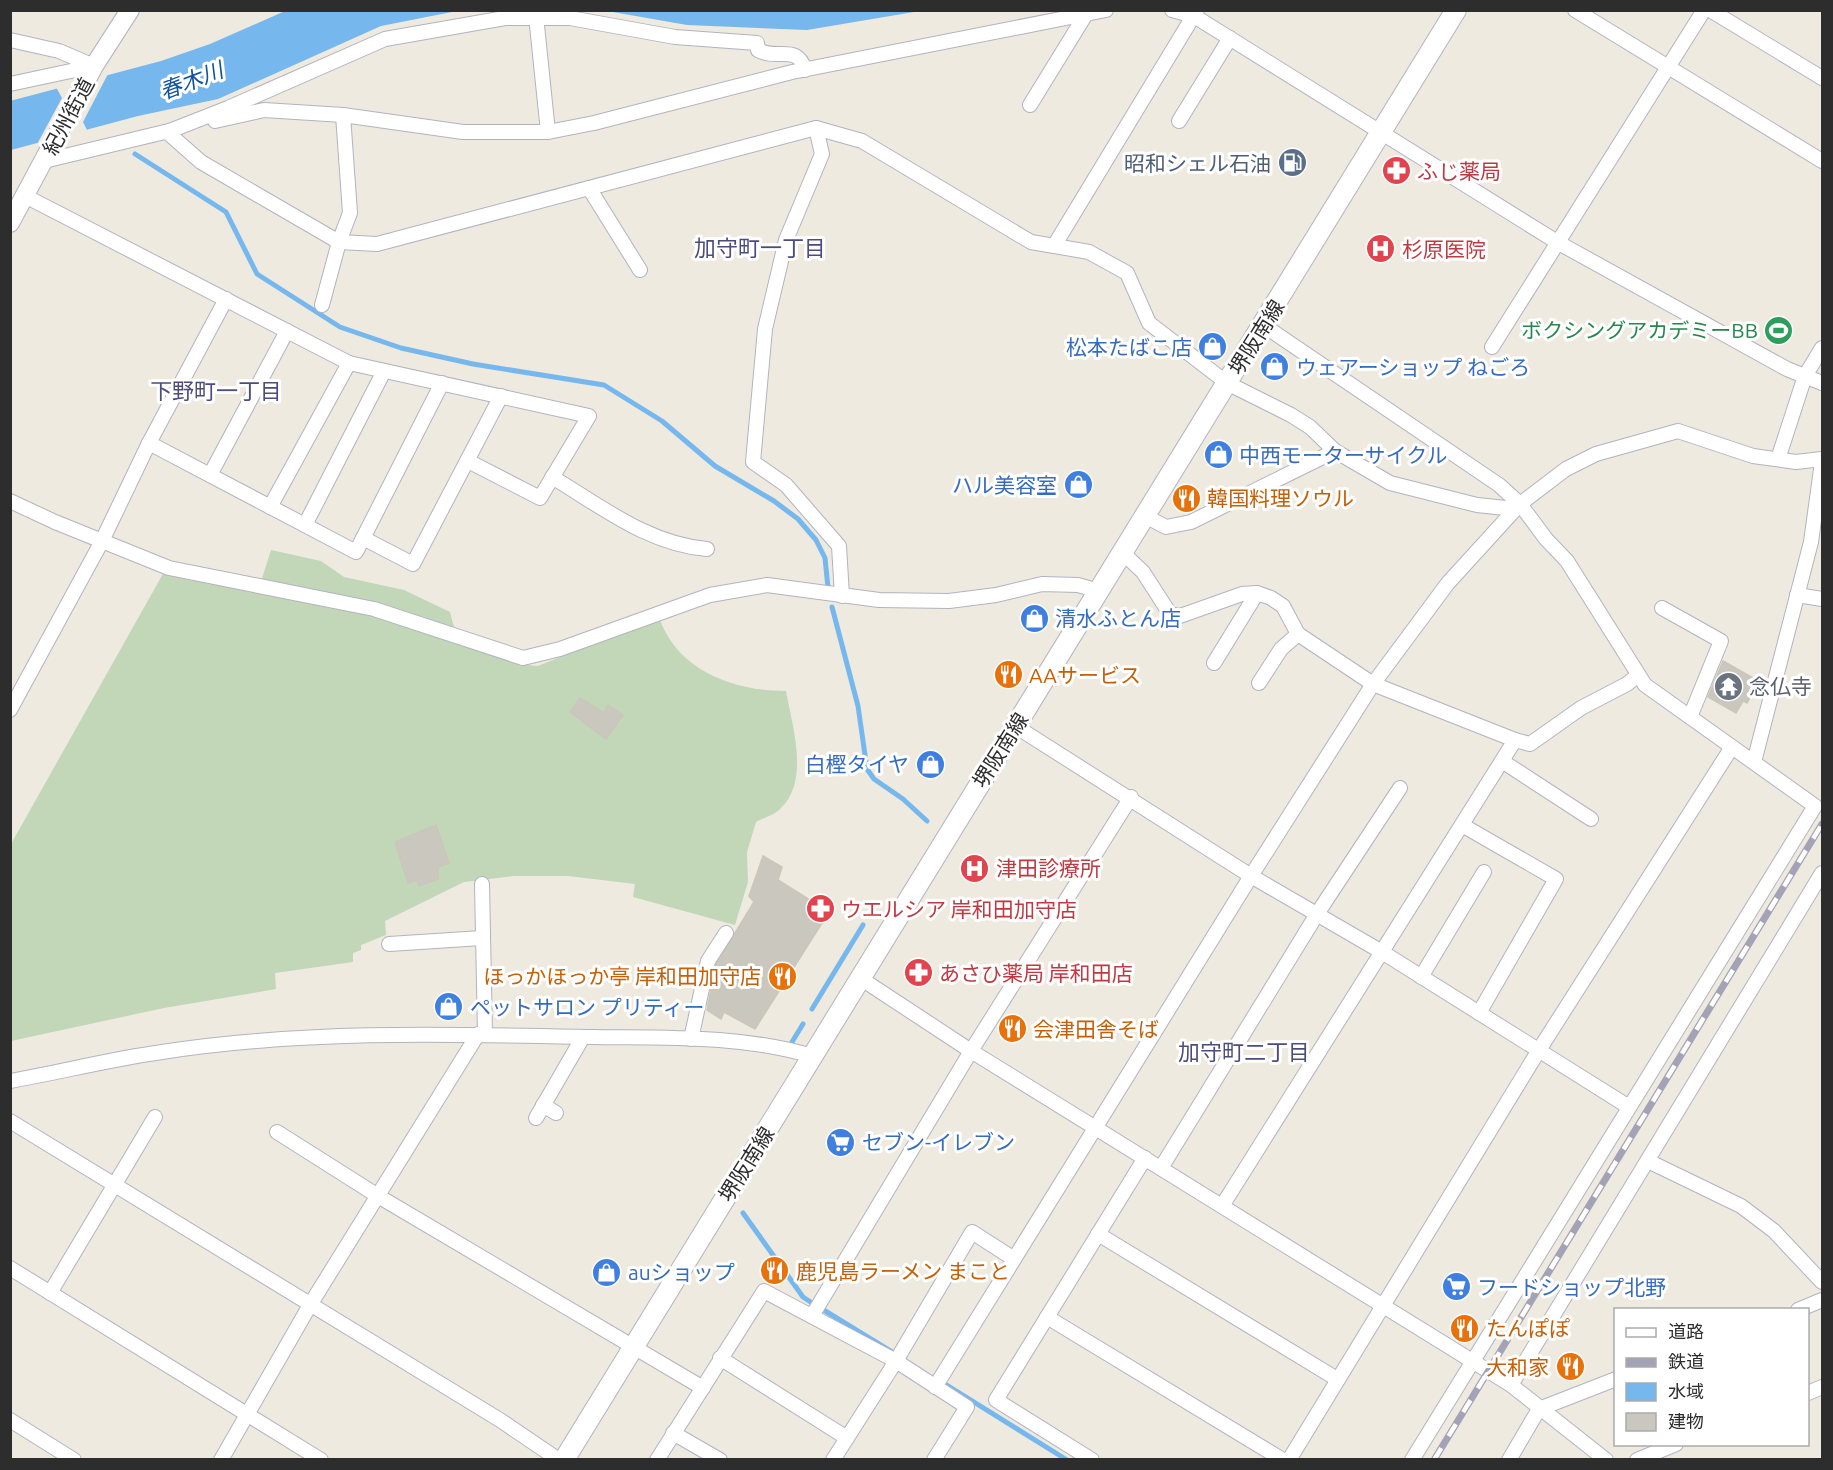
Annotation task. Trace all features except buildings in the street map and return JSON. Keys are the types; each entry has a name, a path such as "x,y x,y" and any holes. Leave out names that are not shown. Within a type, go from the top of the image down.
{"main road":[{"name":"堺阪南線","path":"564,1460 1015,726 1147,517 1456,10"}],"street":[{"name":"紀州街道","path":"10,223 92,70 130,10"},
{"path":"46,156 264,110 343,115 463,132 548,132 594,123 805,70 1106,10"},
{"path":"1172,10 1196,13 1230,38 1381,134 1557,242 1776,363 1822,383"},
{"path":"1575,10 1822,161"},
{"path":"1492,347 1704,10"},
{"path":"1710,10 1822,78"},
{"path":"1054,246 1196,13"},
{"path":"1030,105 1086,14"},
{"path":"166,132 228,108 385,39 505,18 536,16 570,18 675,37 757,43 758,50 765,54 798,55 802,58 805,70"},
{"path":"536,16 548,132"},
{"path":"1179,121 1230,38"},
{"path":"10,40 59,51 92,70"},
{"path":"10,84 92,70"},
{"path":"322,305 339,242 350,213 343,115"},
{"path":"816,128 822,154 786,240 765,329 753,462 786,485 839,546 842,596"},
{"path":"166,132 201,162 339,242 376,244 816,128 862,141 1031,242 1089,252 1127,273 1149,323 1227,383 1291,415 1310,427 1335,451 1394,485 1476,505 1518,506"},
{"path":"590,188 640,270"},
{"path":"25,196 349,363 590,416 540,498 468,461"},
{"path":"10,710 102,541 149,442 226,299"},
{"path":"1263,325 1499,485 1567,561 1637,676 1645,685 1815,806 1412,1460"},
{"path":"210,475 287,331"},
{"path":"1778,459 1805,376 1822,348"},
{"path":"270,507 349,363"},
{"path":"305,525 384,371"},
{"path":"149,442 356,552 442,383"},
{"path":"363,538 413,564 501,396"},
{"path":"935,1387 1251,876 1373,684 1448,583 1518,506 1566,469 1596,454 1678,431 1753,456 1796,462 1822,461 1811,542 1754,762"},
{"path":"1147,517 1166,527 1191,522 1335,451"},
{"path":"552,477 655,538 682,547 707,549"},
{"path":"10,501 169,568 374,609 523,658 560,649 721,593 767,585 879,600 949,601 996,595 1042,584 1078,585 1099,591"},
{"path":"1123,554 1143,572 1170,614 1180,616 1242,594 1257,592 1283,606 1298,634 1373,684 1530,744 1581,708 1627,684 1637,676"},
{"path":"1214,663 1257,592"},
{"path":"1797,595 1822,599"},
{"path":"1662,608 1721,641 1690,717"},
{"path":"1268,678 1281,650 1298,634"},
{"path":"1015,726 1131,797 1251,876 1382,952 1629,1107"},
{"path":"1222,1206 1515,740"},
{"path":"1289,1460 1336,1379 1384,1306 1539,1050 1732,747"},
{"path":"1502,761 1591,819"},
{"path":"1161,1168 1317,914 1400,788"},
{"path":"812,1316 971,1051 1131,797"},
{"path":"1462,825 1556,879 1479,1013"},
{"path":"1421,977 1484,872"},
{"path":"1511,1384 1822,873"},
{"path":"221,1460 310,1305 482,1034 482,884"},
{"path":"691,1039 708,961 726,933"},
{"path":"389,944 482,938"},
{"path":"860,978 971,1051 1511,1384 1539,1409 1606,1460"},
{"path":"10,1081 174,1050 291,1040 482,1034 691,1039 780,1047 812,1056"},
{"path":"556,1113 540,1112 583,1036"},
{"path":"50,1293 155,1117"},
{"path":"10,1121 500,1420 559,1460"},
{"path":"277,1132 378,1196 703,1388"},
{"path":"1092,1460 996,1400 1145,1158"},
{"path":"1648,1161 1742,1206 1773,1231 1822,1282"},
{"path":"833,1460 896,1361 972,1232 1014,1259"},
{"path":"1098,1234 1336,1379"},
{"path":"10,1268 321,1460"},
{"path":"657,1460 764,1291 896,1361 967,1407 934,1460"},
{"path":"1803,1308 1822,1300"},
{"path":"1047,1317 1283,1460"},
{"path":"720,1358 847,1438"},
{"path":"1509,1460 1539,1409 1614,1380"},
{"path":"10,1420 74,1460"},
{"path":"673,1433 720,1460"},
{"path":"1637,1460 1671,1446"}],"green space":[{"path":"271,550 321,561 344,577 404,590 450,612 454,627 453,643 518,664 538,666 659,617 667,636 679,651 693,664 710,674 747,687 786,691 797,752 795,783 790,796 781,808 756,822 747,852 748,882 735,925 633,897 635,884 568,876 514,876 464,882 385,921 386,935 361,945 361,950 353,953 353,962 275,973 276,989 164,1008 11,1041 11,844 164,572 184,579 258,591"}],"water":[{"name":"春木川","path":"285,11 457,11 381,26 218,99 138,116 11,150 10,101 161,61 210,44"},
{"path":"607,11 920,11 807,30 687,25"}],"pier":[{"path":"109,72 83,122 88,132 36,146 62,98 56,87"}],"waterway":[{"path":"135,154 226,212 257,274 340,327 401,348 473,364 604,385 662,421 715,466 774,501 798,519 816,540 825,558 828,588"},
{"path":"832,607 858,706 867,769 874,779 903,799 927,821"},
{"path":"812,1009 863,925"},
{"path":"792,1042 803,1024"},
{"path":"743,1213 803,1297 812,1303"},
{"path":"822,1309 892,1352"},
{"path":"945,1384 1067,1460"}],"railway":[{"path":"1434,1460 1822,824"}],"place":[{"name":"昭和シェル石油","path":"1292,163"},
{"name":"ふじ薬局","path":"1396,171"},
{"name":"杉原医院","path":"1381,249"},
{"name":"ボクシングアカデミーBB","path":"1779,330"},
{"name":"松本たばこ店","path":"1213,347"},
{"name":"ウェアーショップ ねごろ","path":"1275,367"},
{"name":"中西モーターサイクル","path":"1218,455"},
{"name":"ハル美容室","path":"1078,485"},
{"name":"韓国料理ソウル","path":"1186,498"},
{"name":"清水ふとん店","path":"1034,618"},
{"name":"AAサービス","path":"1008,675"},
{"name":"念仏寺","path":"1728,686"},
{"name":"白樫タイヤ","path":"930,764"},
{"name":"津田診療所","path":"975,868"},
{"name":"ウエルシア 岸和田加守店","path":"820,909"},
{"name":"あさひ薬局 岸和田店","path":"918,973"},
{"name":"ほっかほっか亭 岸和田加守店","path":"782,976"},
{"name":"ペットサロン プリティー","path":"449,1007"},
{"name":"会津田舎そば","path":"1012,1029"},
{"name":"セブン-イレブン","path":"841,1142"},
{"name":"鹿児島ラーメン まこと","path":"775,1271"},
{"name":"auショップ","path":"607,1272"},
{"name":"フードショップ北野","path":"1456,1287"},
{"name":"たんぽぽ","path":"1465,1328"},
{"name":"大和家","path":"1570,1367"}],"district":[{"name":"加守町一丁目","path":"760,247"},
{"name":"下野町一丁目","path":"216,390"},
{"name":"加守町二丁目","path":"1244,1051"}]}
